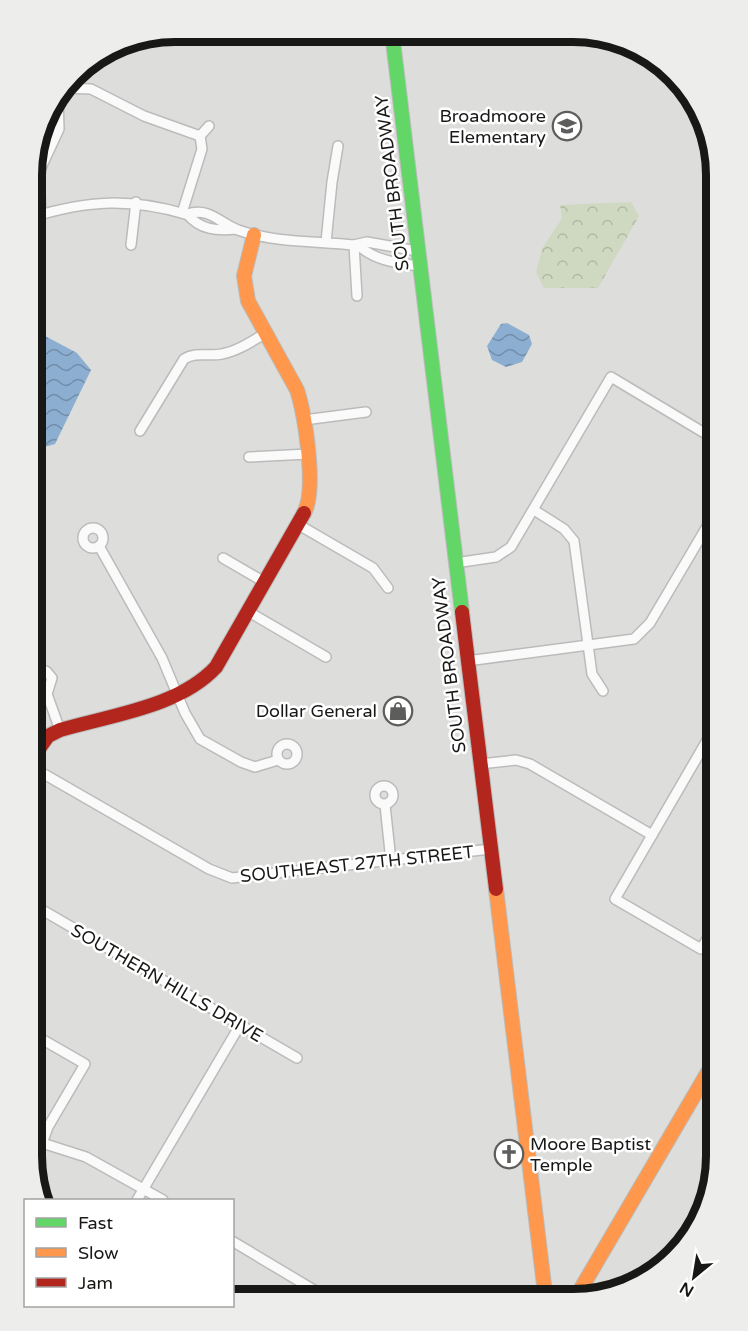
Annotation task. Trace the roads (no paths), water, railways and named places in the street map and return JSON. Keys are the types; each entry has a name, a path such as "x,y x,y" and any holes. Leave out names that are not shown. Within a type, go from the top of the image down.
{"street":[{"name":"SOUTH BROADWAY","path":"393,42 545,1289"},
{"path":"74,88 91,89 144,116 200,136"},
{"path":"43,164 59,129 58,111"},
{"path":"200,136 209,126"},
{"path":"185,214 202,149 200,136"},
{"path":"326,242 338,146"},
{"path":"42,214 95,202 136,202 185,214 195,212 212,214 236,229"},
{"path":"130,244 136,202"},
{"path":"185,214 193,221 211,229 236,229 254,234 356,245 367,242 417,251"},
{"path":"42,744 48,736 60,730 179,696 205,679 216,667 249,612 306,509 310,489 308,454 304,420 297,390 248,301 244,286 254,234"},
{"path":"356,245 390,261 419,266"},
{"path":"356,245 357,296"},
{"path":"140,431 184,359 196,354 218,355 234,351 266,333"},
{"path":"455,563 486,559 504,553 511,547 611,377 706,434"},
{"path":"304,420 366,412"},
{"path":"249,457 308,454"},
{"path":"534,510 564,529 574,541 592,674 603,691"},
{"path":"299,525 374,568 388,588"},
{"path":"467,661 627,642 644,630 706,528"},
{"path":"99,546 162,658 193,727 204,742 255,767 278,760"},
{"path":"223,558 266,583"},
{"path":"249,612 326,657"},
{"path":"42,670 51,675 51,684 43,689 60,730"},
{"path":"706,742 615,899 701,949 706,941"},
{"path":"480,764 516,760 530,764 652,835"},
{"name":"SOUTHEAST 27TH STREET","path":"42,773 208,869 232,878 491,849"},
{"path":"385,805 391,861"},
{"name":"SOUTHERN HILLS DRIVE","path":"42,910 297,1058"},
{"path":"138,1199 240,1025"},
{"path":"42,1039 85,1064 42,1140"},
{"path":"581,1289 706,1075"},
{"path":"42,1142 86,1156 160,1199"},
{"path":"234,1242 312,1289"}],"water":[{"path":"507,323 529,335 532,344 522,362 506,367 492,360 487,346 501,324"},
{"path":"42,334 77,353 91,370 55,444 42,448"}],"place":[{"name":"Broadmoore Elementary","path":"567,126"},
{"name":"Dollar General","path":"398,711"},
{"name":"Moore Baptist Temple","path":"509,1154"}]}
